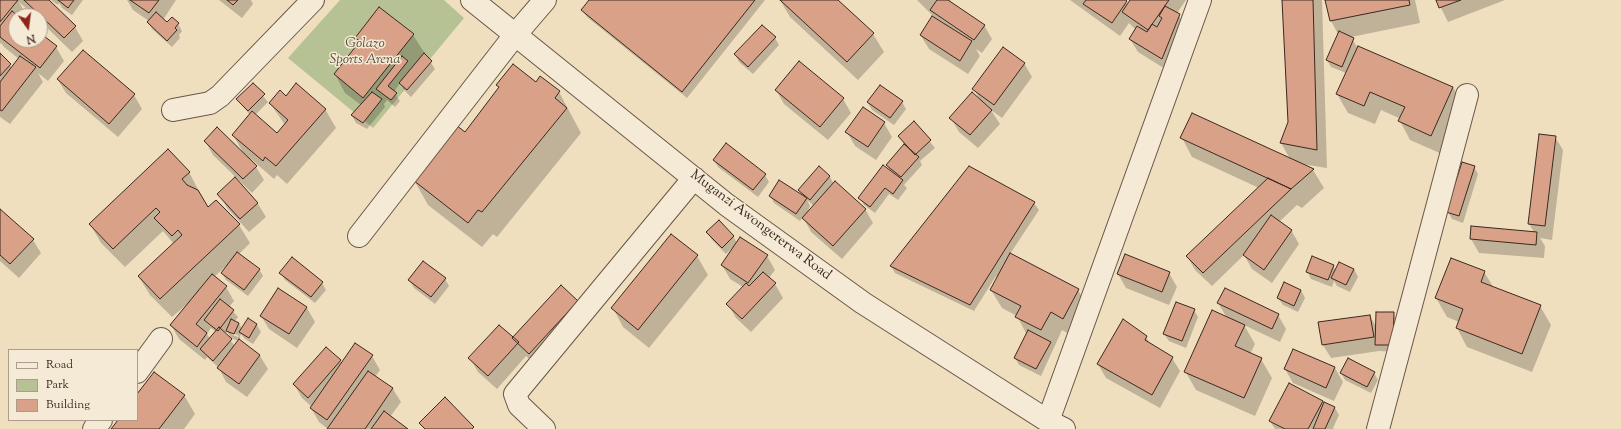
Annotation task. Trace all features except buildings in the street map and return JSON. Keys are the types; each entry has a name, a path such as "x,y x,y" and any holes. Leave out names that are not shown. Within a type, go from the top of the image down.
{"street":[{"path":"173,110 210,103 220,96 313,0"},
{"name":"Muganzi Awongererwa Road","path":"472,0 727,205 863,302 1056,425"},
{"path":"359,236 515,35 545,0"},
{"path":"1056,425 1200,0"},
{"path":"1378,429 1467,95"},
{"path":"544,429 519,405 515,394 694,178"},
{"path":"138,371 161,339"},
{"path":"94,429 100,421"}],"green space":[{"name":"Golazo Sports Arena","path":"340,0 444,0 464,18 373,128 288,58"}]}
